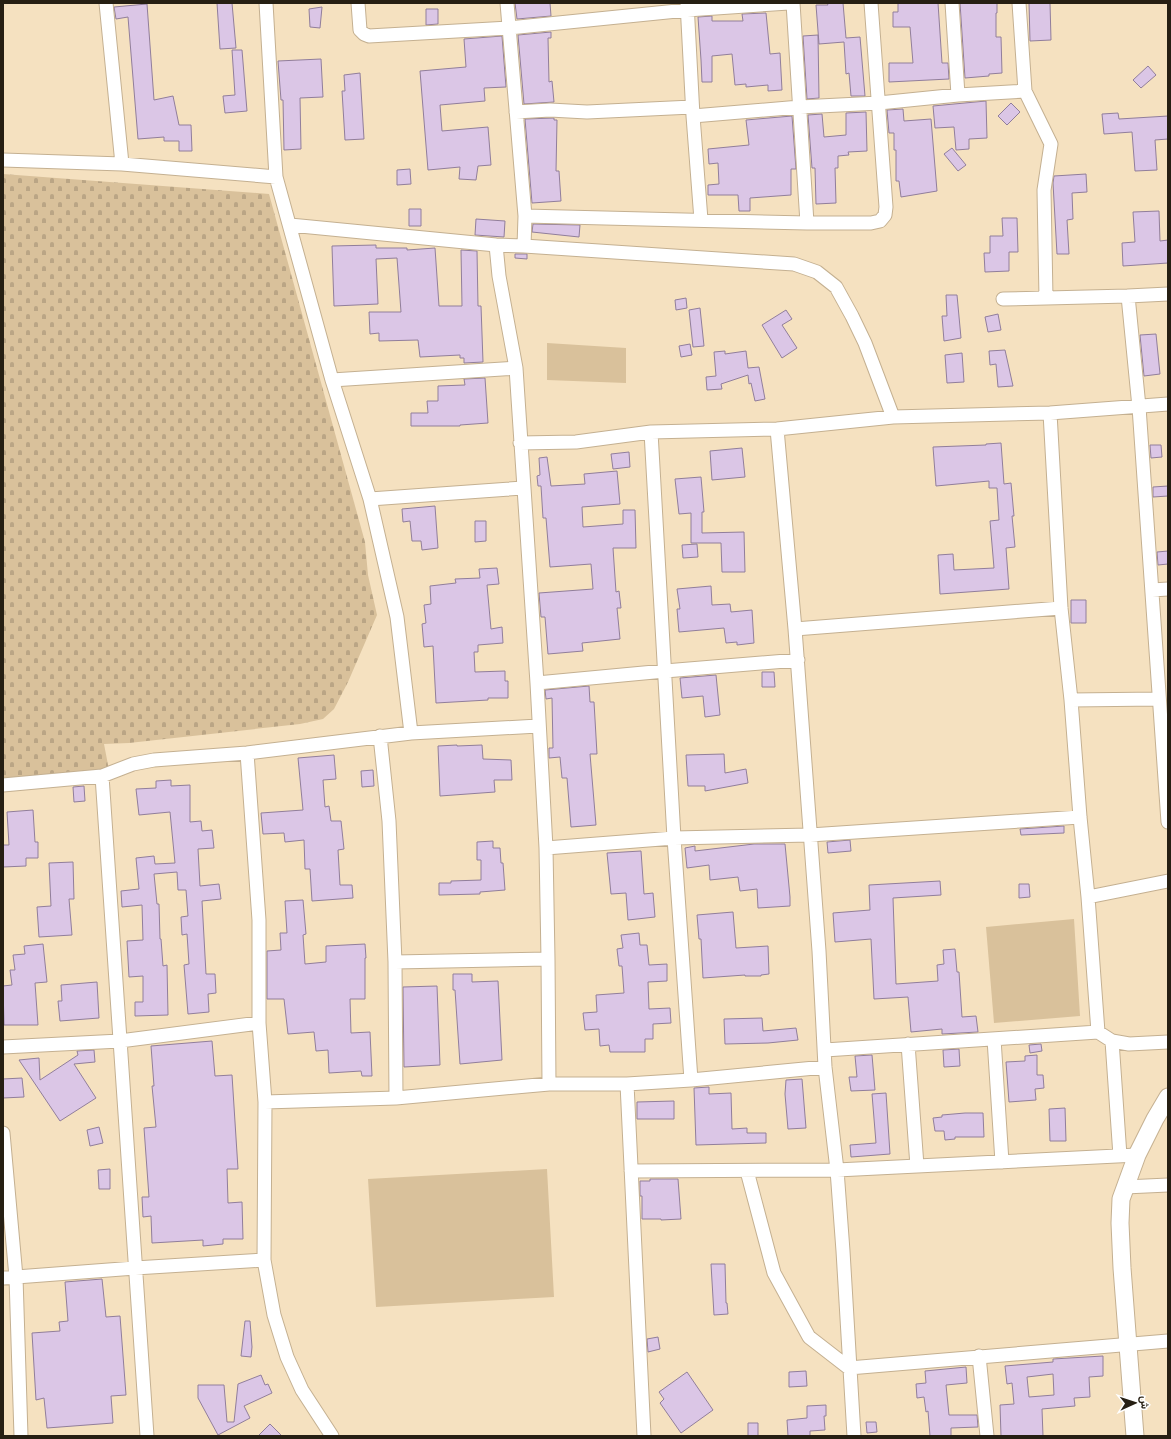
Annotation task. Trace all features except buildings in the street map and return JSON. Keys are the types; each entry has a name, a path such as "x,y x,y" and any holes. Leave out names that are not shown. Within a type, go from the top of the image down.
{"street":[{"path":"106,3 122,164"},
{"path":"266,3 276,177 332,380 370,499 397,617 412,732"},
{"path":"358,3 360,30 364,34 370,36 509,28 687,6 789,3"},
{"path":"507,3 525,216 524,246"},
{"path":"793,3 807,223"},
{"path":"525,216 807,223 871,223 880,221 885,215 886,207 871,3"},
{"path":"952,3 958,96"},
{"path":"1019,3 1025,91 1050,144 1044,190 1046,298"},
{"path":"687,6 701,220"},
{"path":"516,112 550,110 587,112 693,112 879,103 1025,91"},
{"path":"3,160 122,164 276,177"},
{"path":"290,225 496,245 794,264 817,272 836,287 865,343 893,417"},
{"path":"496,245 499,276 516,368 537,683 538,726 546,848 548,1084"},
{"path":"1003,299 1168,294"},
{"path":"1128,296 1139,407 1159,699 1165,739 1168,822"},
{"path":"332,380 516,368"},
{"path":"520,443 576,442 652,432 777,429 893,417 1050,413 1168,404"},
{"path":"1050,413 1061,608 1071,700 1098,1032"},
{"path":"777,429 798,660 825,1067 837,1170 854,1436"},
{"path":"652,432 674,838 690,1080"},
{"path":"370,499 523,488"},
{"path":"1152,590 1168,589"},
{"path":"795,629 1061,608"},
{"path":"537,683 665,670 798,660"},
{"path":"1071,700 1159,699"},
{"path":"3,785 102,776 133,764 154,760 247,753 412,732 538,726"},
{"path":"380,736 388,821 395,962 396,1098"},
{"path":"247,753 259,920 259,1023 265,1102 264,1260 274,1315 287,1357 302,1390 332,1436"},
{"path":"102,776 147,1436"},
{"path":"546,848 674,838 810,835 1080,817"},
{"path":"1088,897 1168,882"},
{"path":"395,962 548,960"},
{"path":"3,1046 120,1041 259,1023"},
{"path":"825,1050 1098,1032 1112,1041 1129,1044 1168,1042"},
{"path":"994,1039 1002,1162"},
{"path":"1112,1041 1120,1156"},
{"path":"908,1044 918,1166"},
{"path":"265,1102 396,1098 548,1084 627,1084 690,1080 825,1067"},
{"path":"627,1084 644,1436"},
{"path":"1135,1436 1120,1223 1121,1199 1137,1155 1168,1097"},
{"path":"3,1133 16,1277 20,1436"},
{"path":"631,1171 837,1170 1137,1155"},
{"path":"746,1170 774,1273 809,1337 849,1368 1168,1341"},
{"path":"1125,1187 1168,1185"},
{"path":"3,1278 264,1260"},
{"path":"979,1356 987,1436"}],"green space":[{"path":"3,174 269,194 365,542 368,575 377,615 348,682 334,709 323,719 300,724 129,743 104,744 109,770 3,779"},
{"path":"547,343 626,348 626,383 547,380"},
{"path":"1074,919 1080,1016 994,1023 986,927"},
{"path":"547,1169 554,1297 376,1307 368,1179"}]}
